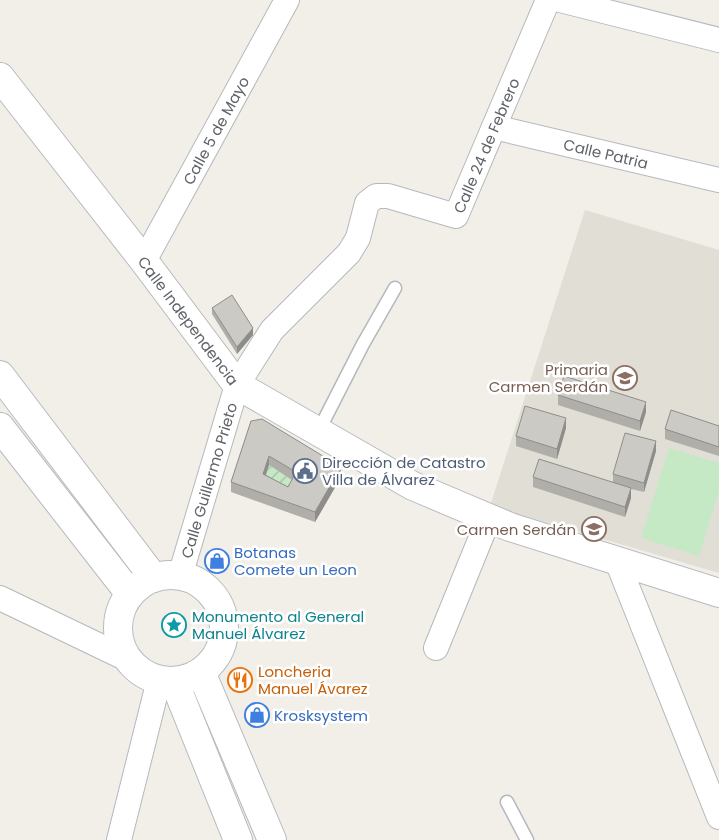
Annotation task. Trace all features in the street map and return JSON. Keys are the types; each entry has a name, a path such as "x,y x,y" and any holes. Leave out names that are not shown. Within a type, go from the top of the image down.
{"main road":[{"name":"Calle Independencia","path":"0,76 144,261 236,385 414,486 510,528 719,592"},
{"path":"0,375 154,578"},
{"path":"0,427 130,594"},
{"path":"167,575 180,576 198,582 212,593 221,608 225,626 222,644 214,660 201,672 188,678 166,680 146,675 127,659 120,643 118,626 121,609 130,594 141,584 167,575"},
{"path":"201,672 272,840"},
{"path":"166,680 238,840"}],"street":[{"name":"Calle 5 de Mayo","path":"144,261 287,0"},
{"name":"Calle 24 de Febrero","path":"236,385 272,330 349,253 358,238 367,203 372,199 376,196 388,196 456,216 548,0"},
{"path":"560,0 719,40"},
{"name":"Calle Patria","path":"494,127 719,180"},
{"name":"Calle Guillermo Prieto","path":"180,576 236,385"},
{"path":"436,648 484,530 483,516"},
{"path":"617,561 719,815"},
{"path":"0,598 127,659"},
{"path":"119,840 166,680"}],"lane":[{"path":"318,432 363,344 395,288"},
{"path":"507,802 527,840"}],"shaded area":[{"name":"Primaria Carmen Serdán","path":"585,210 719,250 719,573 490,506"}],"green space":[{"path":"669,448 719,463 719,491 699,556 641,538"},
{"path":"269,465 296,482 288,496 263,483"}],"building":[{"path":"232,295 253,328 237,347 212,308"},
{"path":"564,376 646,402 640,421 558,395"},
{"path":"525,406 566,418 557,449 516,436"},
{"path":"671,410 719,426 719,447 665,429"},
{"name":"Dirección de Catastro Villa de Álvarez","path":"262,419 341,467 315,512 231,482 251,421","holes":["269,456 296,472 288,487 263,474"]},
{"path":"625,433 656,441 644,483 613,474"},
{"path":"539,459 631,488 625,507 533,477"}],"place":[{"name":"Primaria Carmen Serdán","path":"625,378"},
{"name":"Dirección de Catastro Villa de Álvarez","path":"305,471"},
{"name":"Carmen Serdán","path":"594,529"},
{"name":"Botanas Comete un Leon","path":"217,561"},
{"name":"Monumento al General Manuel Álvarez","path":"174,625"},
{"name":"Loncheria Manuel Ávarez","path":"240,680"},
{"name":"Krosksystem","path":"257,715"}]}
